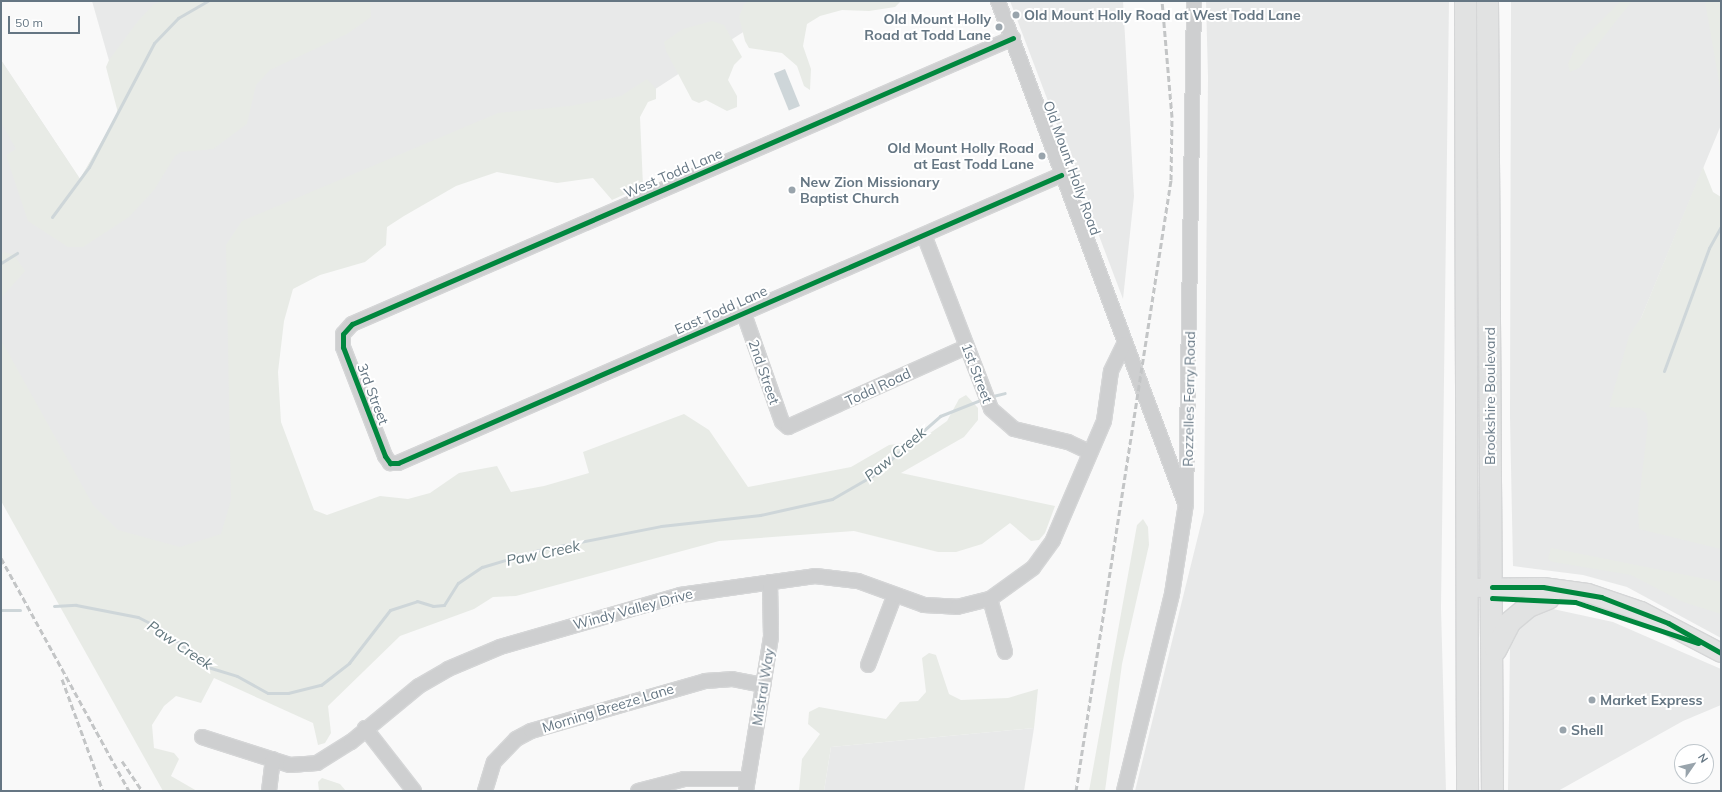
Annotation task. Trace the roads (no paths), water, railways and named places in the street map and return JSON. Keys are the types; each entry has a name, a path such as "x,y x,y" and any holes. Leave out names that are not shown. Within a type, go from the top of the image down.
{"highway":[{"name":"Brookshire Boulevard","path":"1465,1 1467,791"},
{"name":"Brookshire Boulevard","path":"1487,1 1492,593 1492,791"},
{"path":"1492,662 1506,625 1528,606 1548,598"}],"main road":[{"path":"1492,593 1543,587 1588,593 1647,614 1701,644 1721,653"},
{"path":"1467,593 1492,593 1548,598 1607,610 1680,640 1701,644"}],"street":[{"name":"Old Mount Holly Road","path":"998,1 1013,38 1061,175 1124,344 1186,504"},
{"name":"Rozzelles Ferry Road","path":"1124,791 1172,594 1186,504 1194,1"},
{"name":"West Todd Lane","path":"344,331 352,324 1013,38"},
{"name":"East Todd Lane","path":"390,462 398,463 425,452 1061,175"},
{"name":"1st Street","path":"924,235 986,401 1000,421 1027,434 1068,442 1088,452"},
{"name":"2nd Street","path":"744,314 782,422 788,427"},
{"name":"3rd Street","path":"344,331 342,347 390,462"},
{"name":"Windy Valley Drive","path":"202,736 290,765 317,763 366,728 419,686 500,647 647,602 770,582 835,576 894,597 942,607 990,598 1020,579 1044,555 1088,452 1104,421 1111,371 1124,344"},
{"name":"Todd Road","path":"788,427 966,347"},
{"name":"Mistral Way","path":"747,785 772,636 770,582"},
{"path":"868,665 894,597"},
{"path":"990,598 1005,652"},
{"name":"Morning Breeze Lane","path":"485,791 494,762 516,739 531,731 705,681 732,679 763,685"},
{"path":"366,728 414,791"},
{"path":"269,791 273,759"},
{"path":"638,791 684,779 747,785"}],"waterway":[{"path":"52,217 89,167 154,43 178,18 208,1"},
{"path":"1664,371 1709,248 1721,226"},
{"path":"1,263 17,253"},
{"name":"Paw Creek","path":"993,396 1005,393"},
{"name":"Paw Creek","path":"54,606 76,605 138,617 163,630 211,668 237,676 268,693 288,693 321,685 349,663 390,610 417,601 433,606 444,605 458,583 482,567 539,550 661,526 760,515 832,499 872,476 940,416 978,401"},
{"name":"Paw Creek","path":"1,610 20,610"}],"railway":[{"path":"1076,791 1171,180 1172,117 1162,1"},
{"path":"1,558 129,791"},
{"path":"62,679 103,791"},
{"path":"122,761 142,791"}],"place":[{"name":"Old Mount Holly Road at West Todd Lane","path":"1016,15"},
{"name":"Old Mount Holly Road at Todd Lane","path":"999,27"},
{"name":"Old Mount Holly Road at East Todd Lane","path":"1042,156"},
{"name":"New Zion Missionary Baptist Church","path":"792,190"},
{"name":"Market Express","path":"1592,700"},
{"name":"Shell","path":"1563,730"}]}
